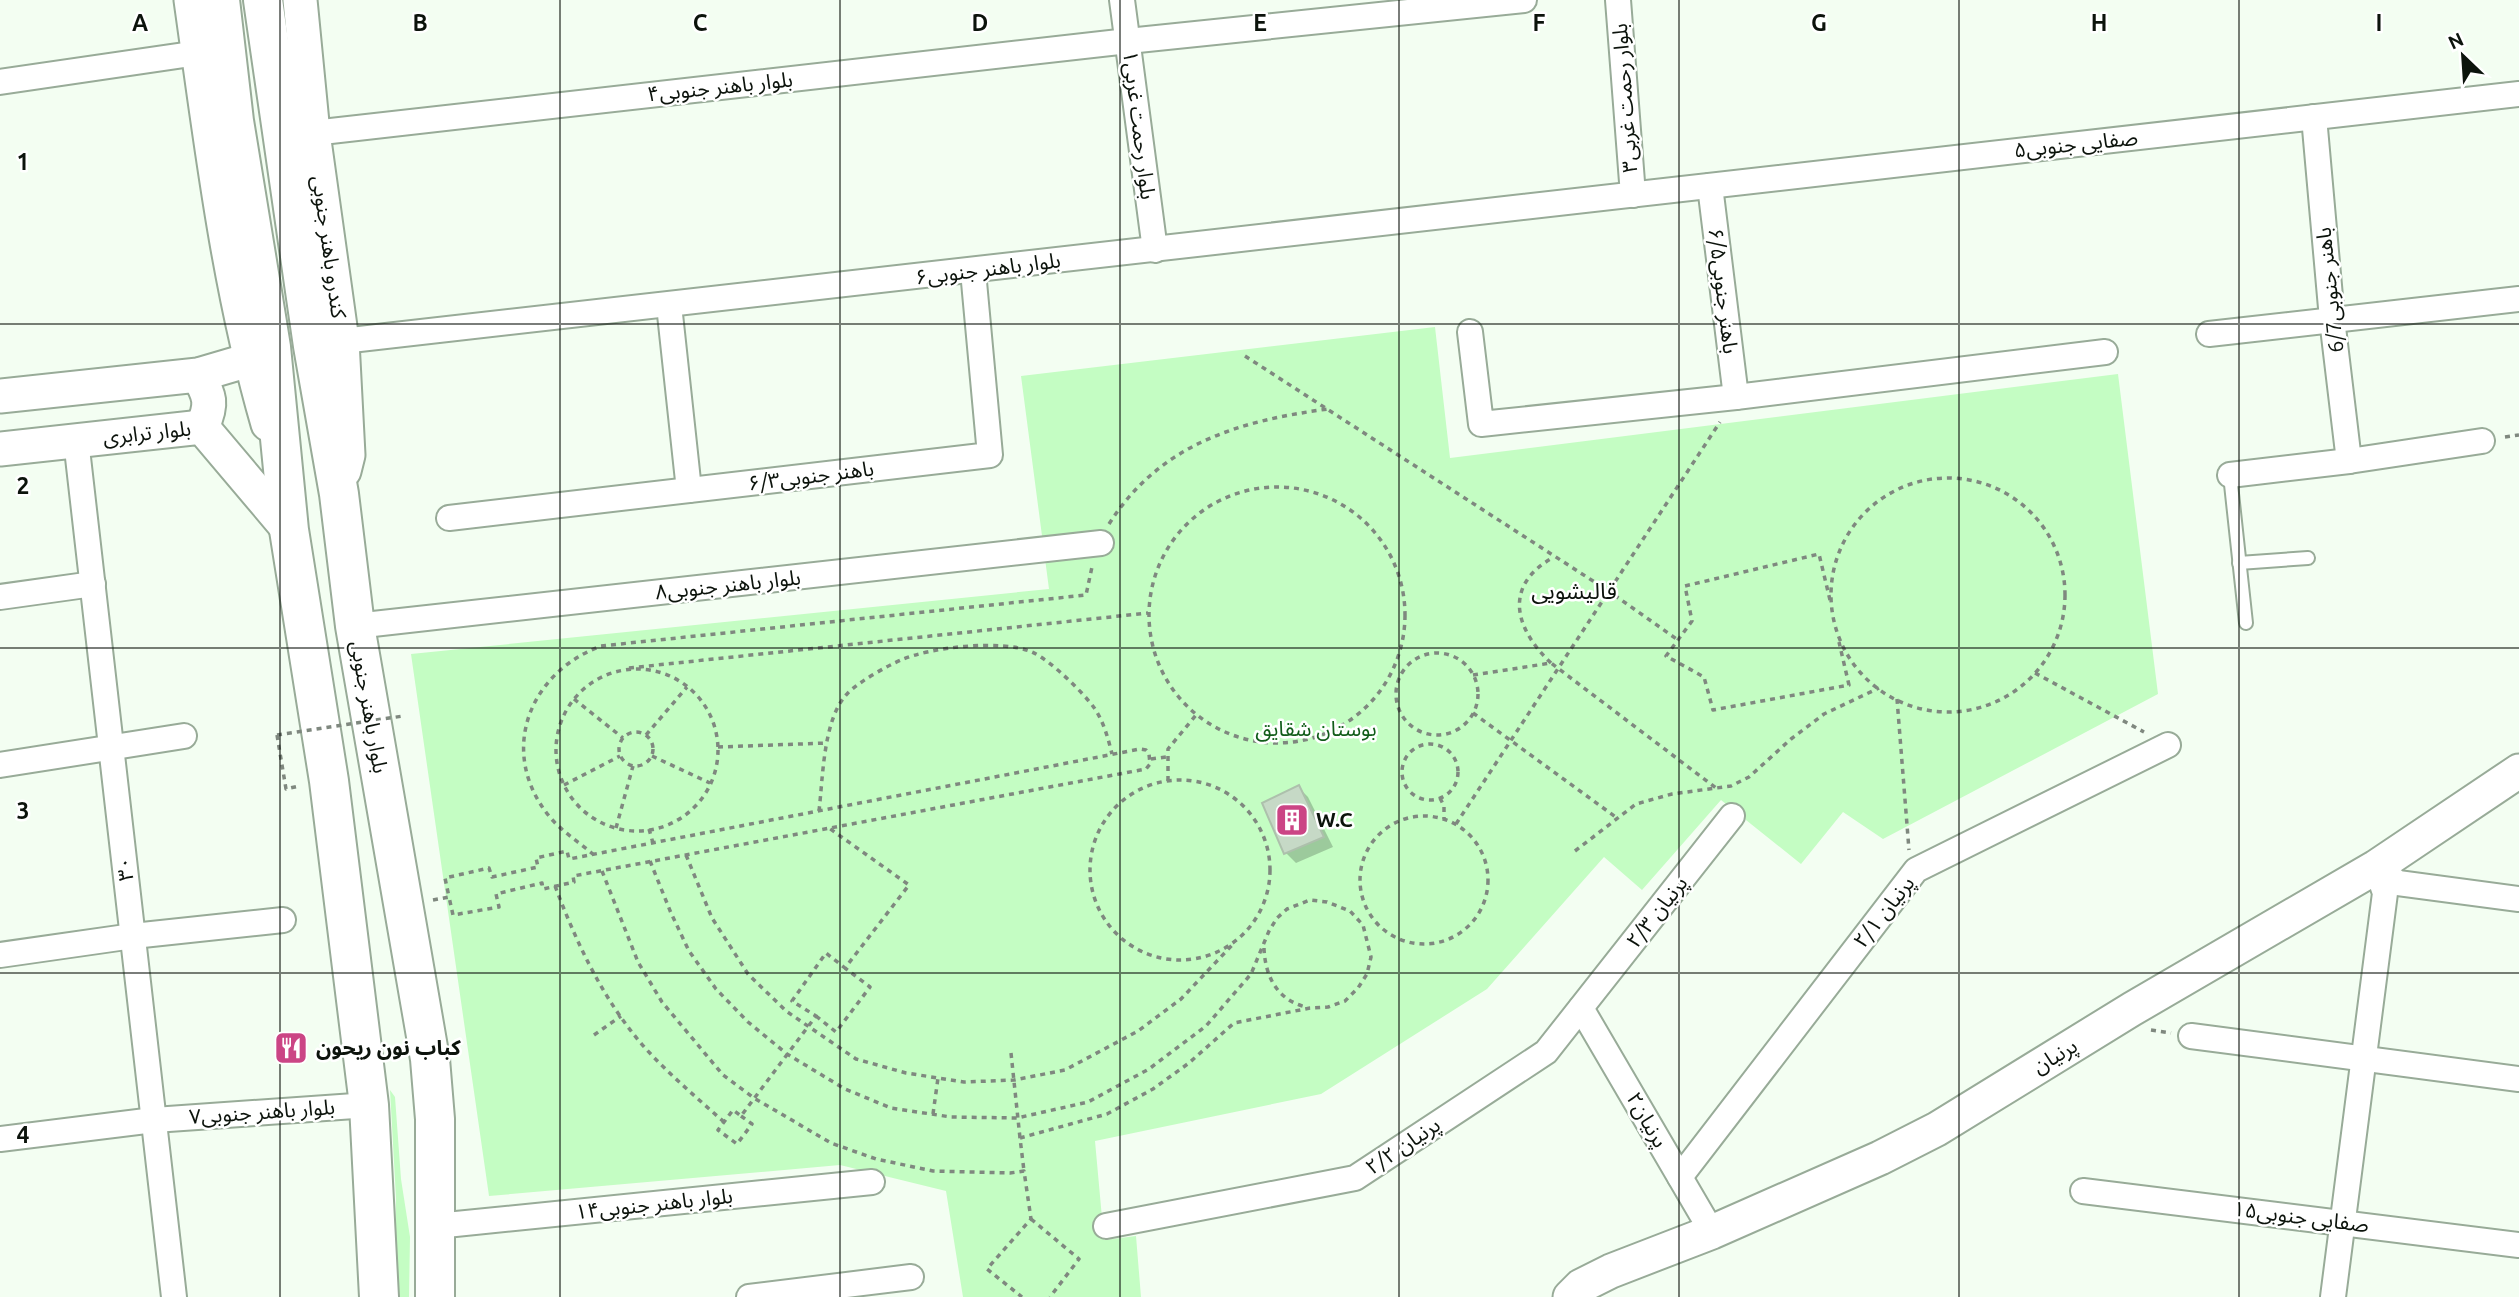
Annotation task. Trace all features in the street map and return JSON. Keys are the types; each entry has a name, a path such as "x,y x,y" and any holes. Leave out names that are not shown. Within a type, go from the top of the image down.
{"main road":[{"path":"220,0 234,121 271,347 289,530 329,781 369,1105 379,1297"},
{"name":"بلوار باهنر جنوبی","path":"263,0 278,118 338,494 355,626 430,1059 435,1119 435,1297"}],"street":[{"path":"191,0 231,266 249,360 282,475"},
{"name":"کندرو باهنر جنوبی","path":"300,0 313,133 342,341 348,455 338,494"},
{"name":"بلوار رحمت غربی۱","path":"1122,0 1155,250"},
{"name":"بلوار باهنر جنوبی۴","path":"313,133 1128,41 1524,0"},
{"name":"بلوار رحمت غربی۳","path":"1618,0 1633,195"},
{"path":"0,82 198,53"},
{"name":"صفایی جنوبی۵","path":"1633,195 2519,94"},
{"name":"6/7باهنر جنوبی","path":"2314,117 2332,319 2349,461"},
{"name":"باهنر جنوبی۶/۵","path":"1710,186 1736,397"},
{"name":"بلوار باهنر جنوبی۶","path":"342,341 1633,195"},
{"name":"۶/۳باهنر جنوبی","path":"449,517 990,455 974,271"},
{"path":"2209,334 2519,299"},
{"path":"669,305 690,490"},
{"path":"1470,332 1481,424 1736,397 2105,352"},
{"path":"0,396 198,374 249,360"},
{"path":"198,374 208,393 210,411 202,428"},
{"name":"بلوار ترابری","path":"0,449 202,428 289,530"},
{"name":"۳۰","path":"76,440 154,1120 171,1297"},
{"path":"2230,475 2482,441"},
{"name":"۸بلوار باهنر جنوبی","path":"355,626 1101,543"},
{"path":"0,597 93,584"},
{"path":"0,765 184,736"},
{"name":"پرنیان ۲/۱","path":"1680,1177 1916,870 2168,744"},
{"name":"پرنیان","path":"1570,1297 1581,1286 1611,1271 1712,1232 1881,1158 1937,1129 2132,1009 2376,867 2519,771"},
{"name":"پرنیان ۲/۳","path":"1581,1008 1732,816"},
{"path":"2376,867 2398,883 2519,899"},
{"path":"2333,1297 2385,894 2376,867"},
{"path":"0,955 133,936 283,920"},
{"name":"پرنیان۲","path":"1581,1008 1712,1232"},
{"name":"پرنیان ۲/۲","path":"1106,1226 1355,1178 1546,1052 1581,1008"},
{"path":"2191,1036 2519,1079"},
{"name":"بلوار باهنر جنوبی۷","path":"0,1139 154,1120 369,1105"},
{"name":"بلوار باهنر جنوبی۱۴","path":"436,1226 872,1182"},
{"name":"صفایی جنوبی۱۵","path":"2083,1191 2519,1245"},
{"path":"749,1297 911,1277"}],"lane":[{"path":"2230,475 2246,623"},
{"path":"2239,563 2308,558"}],"path":[{"path":"1245,356 1610,592 1678,639"},
{"path":"1456,824 1736,397"},
{"path":"594,855 549,816 534,793 527,771 524,732 539,694 566,663 582,653 601,646 1086,595 1091,570 1107,529 1125,500 1153,473 1182,452 1215,434 1253,422 1328,409"},
{"path":"1830,602 1835,564 1851,529 1879,500 1914,482 1953,477 1992,485 2026,505 2051,536 2065,573 2065,612 2053,650 2029,680 1998,701 1961,712 1923,709 1897,699 1859,671 1838,639"},
{"path":"1294,487 1335,499 1369,524 1394,558 1406,599 1404,642 1396,659 1388,681 1360,713 1324,735 1282,744 1239,739 1201,720 1171,690 1152,651 1148,613 1156,567 1179,530 1212,503 1252,488 1294,487"},
{"path":"1819,554 1830,602 1849,685 1713,710 1704,677 1666,656 1692,621 1685,586 1819,554"},
{"path":"1555,557 1532,572 1519,603 1523,628 1538,650 1551,663 1716,789"},
{"path":"629,668 655,670 679,680 699,697 713,719 718,747 716,770 705,794 688,813 665,826 637,831 610,827 585,813 567,792 556,766 556,738 565,711 582,689 604,675 629,668 1148,613"},
{"path":"819,811 827,743 834,714 847,693 902,659 942,649 1001,646 1032,652 1056,668 1094,708 1106,731 1112,754"},
{"path":"1431,653 1444,654 1468,667 1473,676 1478,692 1477,705 1462,726 1451,733 1424,734 1403,718 1397,706 1399,678 1406,667 1417,658 1431,653"},
{"path":"1396,659 1406,667"},
{"path":"1473,676 1551,663"},
{"path":"2035,673 2168,744"},
{"path":"646,735 687,687"},
{"path":"1575,850 1636,804 1672,794 1731,786 1749,777 1824,714 1879,688"},
{"path":"574,699 623,738"},
{"path":"1897,699 1912,876"},
{"path":"1473,713 1617,818"},
{"path":"1168,781 1167,757 1171,741 1196,715"},
{"path":"286,789 277,735 403,716"},
{"path":"632,733 646,735 652,742 651,755 646,763 633,766 625,763 619,748 623,738 632,733"},
{"path":"1434,735 1434,745"},
{"path":"718,747 827,743"},
{"path":"1423,745 1434,745 1448,751 1458,766 1456,784 1451,792 1440,798 1426,800 1417,797 1409,791 1402,774 1404,764 1414,749 1423,745"},
{"path":"1140,749 1146,750 1151,759 1146,769 572,876 574,882 543,889 541,883 496,894 499,906 453,915 445,878 489,868 492,877 538,867 536,858 567,851 569,859 594,855 1140,749"},
{"path":"651,755 710,783"},
{"path":"564,785 620,756"},
{"path":"1151,759 1167,757"},
{"path":"616,828 633,766"},
{"path":"686,855 712,918 748,974 786,1010 856,1059 906,1073 964,1082 1014,1080 1065,1070 1138,1031 1181,999 1256,920 1268,892 1271,862 1263,833 1246,807 1222,790 1193,780 1168,781 1134,792 1112,810 1096,835 1089,864 1092,893 1104,920 1124,941 1150,956 1179,961 1208,956 1235,942"},
{"path":"1440,798 1444,806 1444,819"},
{"path":"1414,816 1436,817 1456,824 1472,837 1478,846 1488,876 1486,896 1477,916 1462,931 1443,941 1422,944 1402,940 1383,930 1373,918 1361,894 1360,873 1365,853 1377,835 1394,823 1414,816"},
{"path":"829,828 909,886 845,968"},
{"path":"649,829 653,843"},
{"path":"650,862 670,913 689,951 716,989 787,1054 845,1089 891,1108 951,1117 1017,1118 1088,1102 1149,1069 1206,1026 1251,974 1276,918 1287,909 1310,900 1338,905 1350,911 1363,925 1371,957 1367,974 1345,1001 1328,1007 1234,1023 1189,1063 1153,1089 1107,1114 1020,1138"},
{"path":"601,871 638,962 662,1002 723,1075 754,1098 831,1143 876,1158 933,1171 1024,1171"},
{"path":"555,886 580,947 621,1016 645,1047 674,1077 724,1122"},
{"path":"403,907 449,897"},
{"path":"1363,925 1373,918"},
{"path":"1264,946 1267,974 1273,986 1282,996 1297,1005 1310,1008"},
{"path":"826,953 845,968 870,987 836,1031 792,1001 826,953"},
{"path":"594,1035 621,1016"},
{"path":"741,1116 816,1016"},
{"path":"1011,1053 1031,1219 1079,1259 1050,1297"},
{"path":"933,1114 937,1077"},
{"path":"733,1110 741,1116 752,1124 737,1144 718,1130 733,1110"},
{"path":"1022,1297 986,1269 1031,1219"}],"green space":[{"name":"بوستان شقایق","path":"1435,327 1450,458 2118,374 2158,694 1883,839 1843,812 1801,864 1721,800 1642,890 1604,857 1487,989 1321,1094 1095,1141 1104,1240 1136,1236 1141,1297 963,1297 946,1191 840,1165 489,1196 411,654 1049,589 1021,376"},
{"path":"390,1090 395,1097 401,1179 410,1237 409,1297 394,1297 396,1198"}],"building":[{"name":"W.C","path":"1299,785 1324,837 1284,854 1262,803"}],"place":[{"name":"W.C","path":"1292,820"},
{"name":"کباب نون ریحون","path":"291,1048"}],"district":[{"name":"قالیشویی","path":"1574,591"}]}
